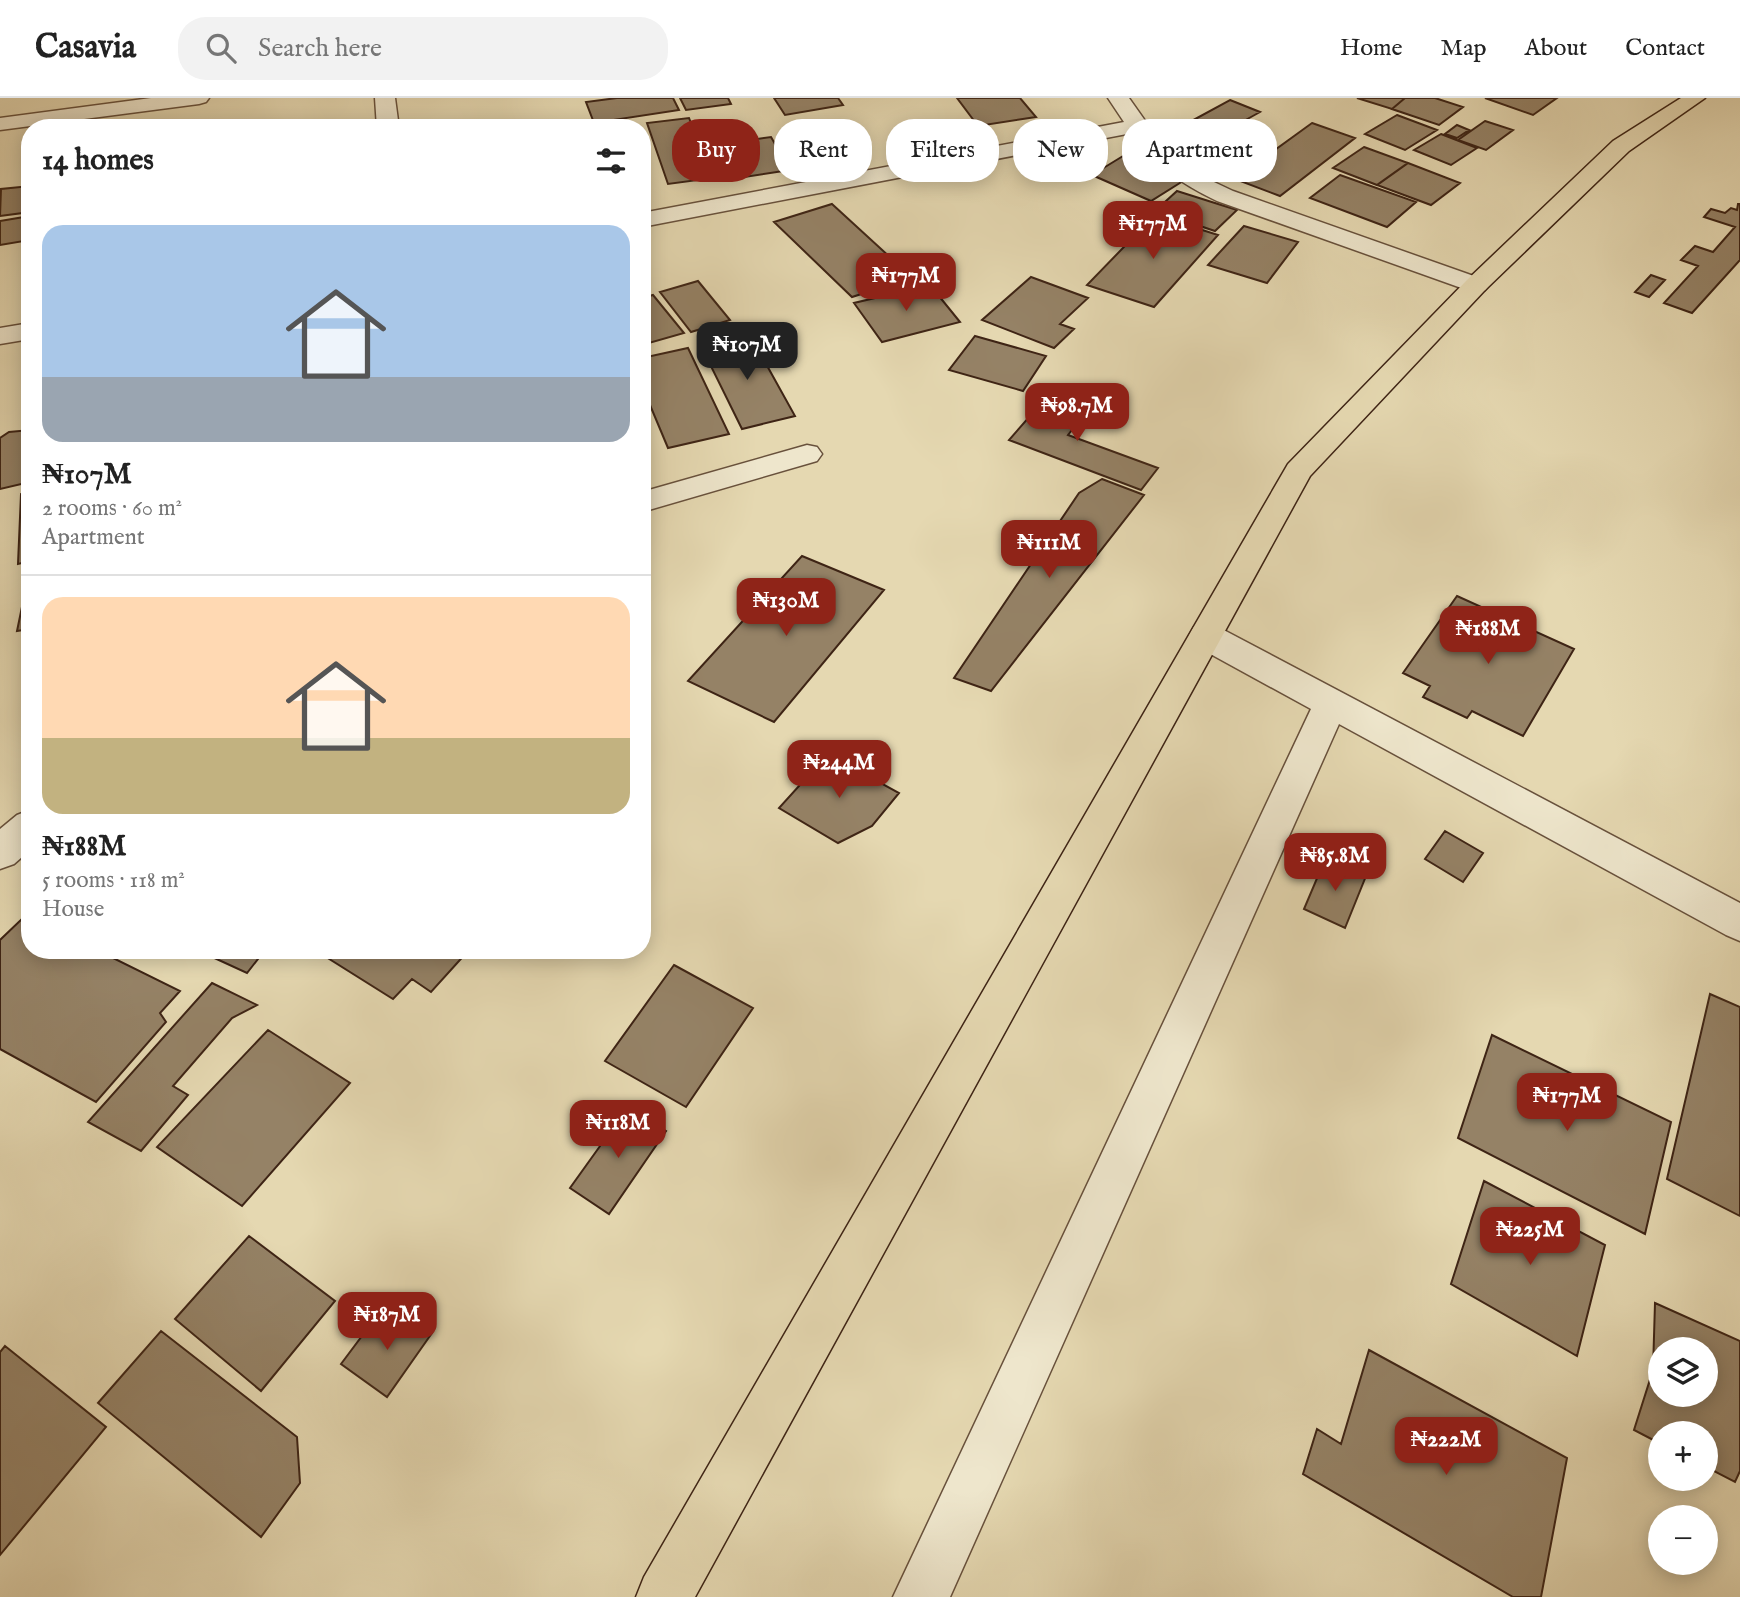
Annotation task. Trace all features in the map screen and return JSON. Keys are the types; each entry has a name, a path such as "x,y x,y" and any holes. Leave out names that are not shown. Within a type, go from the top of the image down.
{"main road":[{"path":"664,1597 1298,471 1475,285 1621,146 1695,98"}],"street":[{"path":"38,119 199,98"},
{"path":"385,98 387,119"},
{"path":"1118,98 1132,119"},
{"path":"0,124 21,121"},
{"path":"651,218 1122,129"},
{"path":"1195,182 1225,196 1475,285"},
{"path":"0,336 21,332"},
{"path":"651,499 807,454"},
{"path":"1206,636 1740,923"},
{"path":"929,1593 1331,703"},
{"path":"0,853 21,834"}],"building":[{"path":"617,98 673,98 679,110 620,119 592,119 586,102"},
{"path":"680,98 728,98 731,104 686,110"},
{"path":"774,98 838,98 843,105 785,115"},
{"path":"957,98 1020,98 1036,117 999,123 999,119 973,119"},
{"path":"1357,98 1405,98 1392,109"},
{"path":"1405,98 1435,98 1463,107 1439,125 1392,109"},
{"path":"1485,98 1557,98 1533,115"},
{"path":"1230,100 1260,112 1247,119 1195,119"},
{"path":"1397,115 1437,130 1405,150 1365,134"},
{"path":"672,120 672,182 683,182 668,184 651,135 651,123"},
{"path":"1485,121 1513,130 1486,150 1458,140"},
{"path":"1312,123 1355,138 1280,196 1243,182 1277,182 1277,148"},
{"path":"1457,125 1469,130 1457,138 1445,134"},
{"path":"1441,134 1477,148 1451,165 1414,150"},
{"path":"771,137 774,142 774,172 760,175 760,139"},
{"path":"1364,147 1408,163 1377,185 1333,168"},
{"path":"1122,157 1122,182 1181,182 1151,201 1108,182 1108,165"},
{"path":"1408,163 1460,183 1431,205 1377,185"},
{"path":"1340,175 1416,202 1387,227 1310,198"},
{"path":"21,187 21,213 0,216 1,189"},
{"path":"1177,191 1237,210 1215,231 1155,211"},
{"path":"832,204 892,259 908,260 923,274 852,297 774,222"},
{"path":"1738,204 1740,260 1692,313 1664,303 1698,266 1681,260 1695,246 1713,252 1735,227 1704,217 1711,209 1725,213 1731,208 1737,210"},
{"path":"1155,215 1218,235 1154,307 1087,285"},
{"path":"21,218 21,242 0,245 0,221"},
{"path":"1244,226 1298,242 1267,283 1208,265"},
{"path":"1651,275 1665,280 1649,297 1635,292"},
{"path":"1031,277 1088,298 1060,324 1074,329 1054,348 982,320"},
{"path":"698,281 730,320 691,332 660,292"},
{"path":"930,285 960,322 882,342 854,303"},
{"path":"653,295 684,333 651,342"},
{"path":"750,335 795,416 742,429 701,346"},
{"path":"975,336 1046,356 1023,391 949,370"},
{"path":"688,348 729,434 668,448 651,407 651,356"},
{"path":"1051,392 1091,406 1068,435 1158,468 1141,490 1009,440"},
{"path":"21,431 21,484 0,489 0,438 9,432"},
{"path":"1102,479 1144,495 991,691 954,678 1079,493"},
{"path":"21,494 21,563 18,564"},
{"path":"802,556 884,590 774,722 688,681"},
{"path":"1457,596 1574,649 1523,736 1472,711 1467,718 1423,697 1430,686 1403,673"},
{"path":"21,612 21,630 17,631"},
{"path":"828,754 899,793 872,826 838,843 779,808"},
{"path":"1445,831 1483,853 1463,882 1425,859"},
{"path":"1326,857 1366,876 1345,928 1304,909"},
{"path":"21,920 21,959 115,959 180,991 160,1013 166,1022 96,1102 0,1049 0,940"},
{"path":"217,959 258,959 247,973"},
{"path":"329,959 461,959 431,992 412,979 393,999"},
{"path":"674,965 753,1008 686,1107 605,1061"},
{"path":"212,983 257,1005 232,1018 173,1086 188,1095 141,1151 88,1122"},
{"path":"1710,994 1740,1007 1740,1216 1667,1179"},
{"path":"268,1030 350,1083 242,1206 157,1147"},
{"path":"1492,1035 1671,1122 1645,1234 1458,1138"},
{"path":"628,1107 666,1131 609,1214 570,1188"},
{"path":"1484,1181 1605,1245 1577,1356 1451,1284"},
{"path":"249,1236 335,1301 261,1391 175,1319"},
{"path":"1655,1303 1740,1341 1740,1471 1735,1482 1718,1473 1718,1421 1648,1421 1648,1437 1634,1430 1648,1386 1648,1407 1718,1407 1718,1337 1654,1337"},
{"path":"407,1314 432,1333 387,1397 341,1364 377,1316 387,1324"},
{"path":"161,1331 297,1437 300,1483 261,1537 98,1403"},
{"path":"5,1346 106,1427 0,1555 0,1352"},
{"path":"1369,1350 1567,1458 1541,1597 1513,1597 1303,1474 1317,1429 1341,1444"}]}
